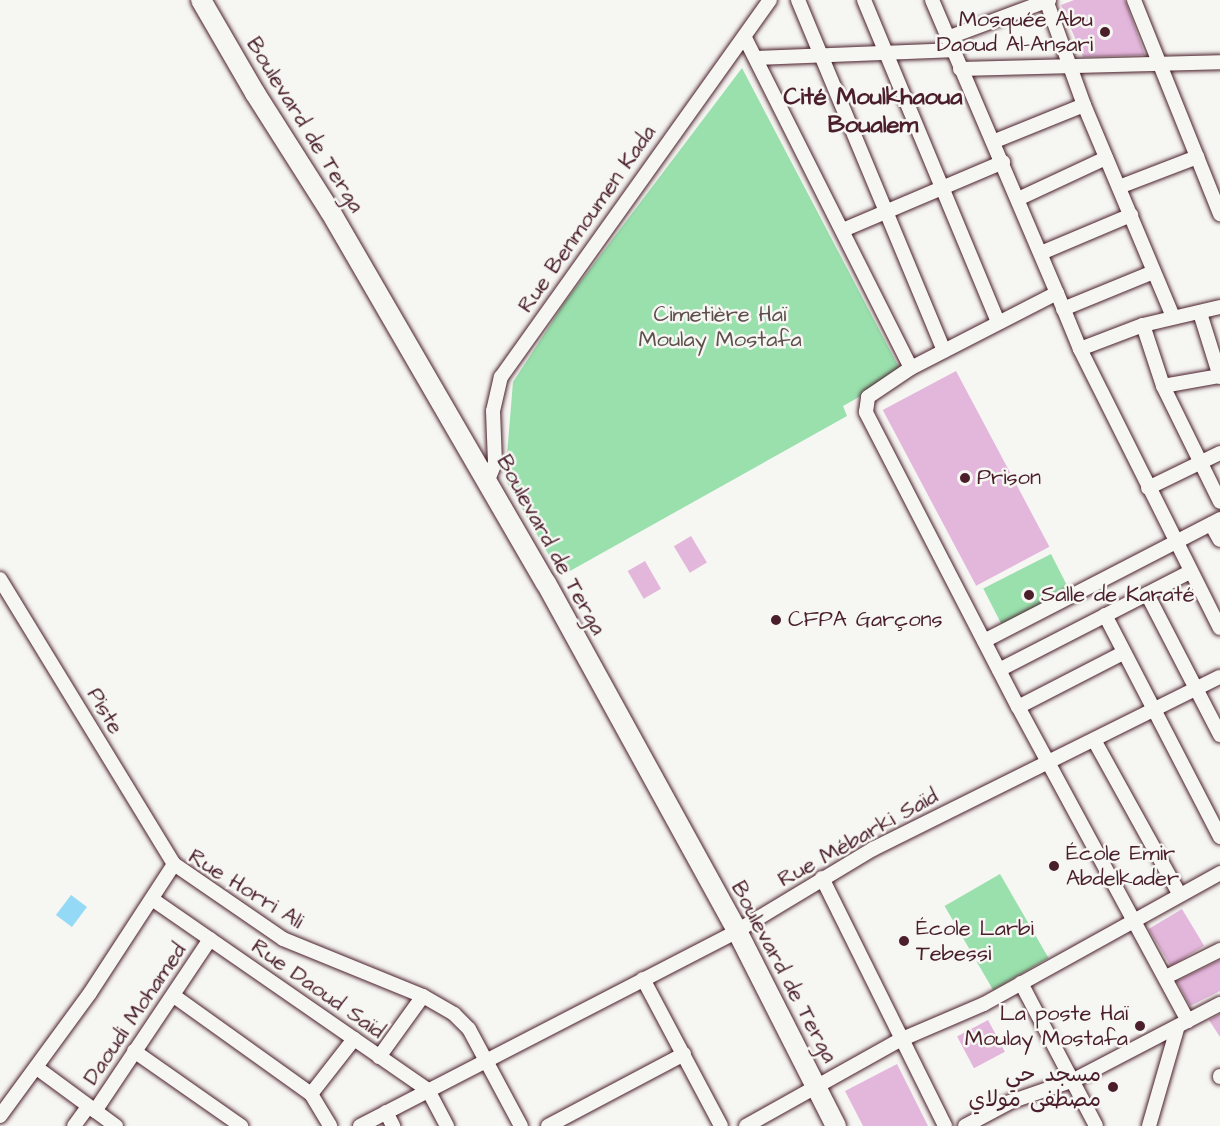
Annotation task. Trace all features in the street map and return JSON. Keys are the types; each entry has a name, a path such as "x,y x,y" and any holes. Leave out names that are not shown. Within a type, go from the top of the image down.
{"main road":[{"name":"Boulevard de Terga","path":"201,0 488,480 736,931 836,1126"}],"street":[{"name":"Rue Benmoumen Kada","path":"488,480 495,463 493,411 501,377 770,0"},
{"path":"798,0 944,351"},
{"path":"864,0 940,187 998,321"},
{"path":"932,0 949,44 1003,162 1080,349 1220,628"},
{"path":"756,58 886,53 949,44 1047,0 1084,105 1173,317"},
{"path":"1134,0 1220,214"},
{"path":"745,38 911,368"},
{"path":"960,69 1068,64 1159,65 1220,62"},
{"path":"994,141 1084,105"},
{"path":"1119,187 1197,157"},
{"path":"1018,199 1106,158"},
{"path":"843,230 1003,162"},
{"path":"1041,254 1131,215"},
{"path":"1063,309 1154,272"},
{"path":"1057,294 998,321 911,368 868,397 866,412 1018,707 1188,1021"},
{"path":"1080,349 1143,325 1220,307"},
{"path":"1163,386 1220,376 1200,313"},
{"path":"1143,325 1163,386 1220,502"},
{"path":"1148,488 1220,453"},
{"path":"984,641 1215,522 1220,540"},
{"path":"999,670 1190,572"},
{"name":"Piste","path":"0,579 174,864"},
{"path":"1147,594 1220,735"},
{"path":"1105,615 1152,711 1220,837"},
{"path":"1018,707 1123,653"},
{"name":"Rue Mébarki Saïd","path":"360,1126 736,931 873,849 1220,677"},
{"path":"1094,740 1180,895"},
{"name":"Rue Horri Ali","path":"0,1116 37,1068 174,864 283,939 423,996 462,1021 521,1126"},
{"path":"746,1126 900,1040 1021,983 1220,873"},
{"path":"822,878 900,1040 945,1126"},
{"name":"Rue Daoud Saïd","path":"152,899 428,1090 447,1126"},
{"name":"Daoudi Mohamed","path":"74,1126 91,1109 174,996 210,939"},
{"path":"1166,977 1220,950"},
{"path":"643,979 721,1126"},
{"path":"1021,983 1074,1080 1096,1126"},
{"path":"174,996 311,1094 330,1126"},
{"path":"379,1057 423,996"},
{"path":"965,1126 1010,1102 1074,1080 1177,1029 1220,1004"},
{"path":"1149,1126 1177,1029"},
{"path":"311,1094 354,1039"},
{"path":"134,1051 240,1126"},
{"path":"548,1126 684,1054"},
{"path":"37,1068 116,1126"},
{"path":"386,1112 393,1126"}],"green space":[{"name":"Cimetière Haï Moulay Mostafa","path":"742,68 902,373 843,406 847,416 561,576 505,479 513,382 565,302"},
{"name":"Salle de Karaté","path":"1051,554 1075,601 1007,636 983,589"},
{"path":"1000,874 1048,958 993,990 945,906"}],"water":[{"path":"71,895 87,907 72,927 56,915"}],"building":[{"name":"Mosquée Abu Daoud Al-Ansari","path":"1074,0 1125,0 1145,55 1083,57 1061,5"},
{"name":"Prison","path":"956,371 1049,547 976,586 883,410"},
{"path":"691,536 707,563 690,573 674,546"},
{"path":"645,561 661,589 644,599 628,571"},
{"path":"1182,909 1204,946 1171,966 1149,929"},
{"path":"1220,960 1220,991 1190,1006 1177,981"},
{"path":"1220,1014 1220,1037 1209,1020"},
{"path":"988,1020 1005,1052 974,1068 957,1036"},
{"path":"897,1064 928,1126 863,1126 845,1091"}],"place":[{"name":"Mosquée Abu Daoud Al-Ansari","path":"1105,32"},
{"name":"Prison","path":"965,478"},
{"name":"Salle de Karaté","path":"1029,595"},
{"name":"CFPA Garçons","path":"776,620"},
{"name":"École Emir Abdelkader","path":"1054,866"},
{"name":"École Larbi Tebessi","path":"904,941"},
{"name":"La poste Haï Moulay Mostafa","path":"1140,1026"},
{"name":"مسجد حي مصطفى مولاي","path":"1113,1087"}],"district":[{"name":"Cité Moulkhaoua Boualem","path":"873,112"}]}
